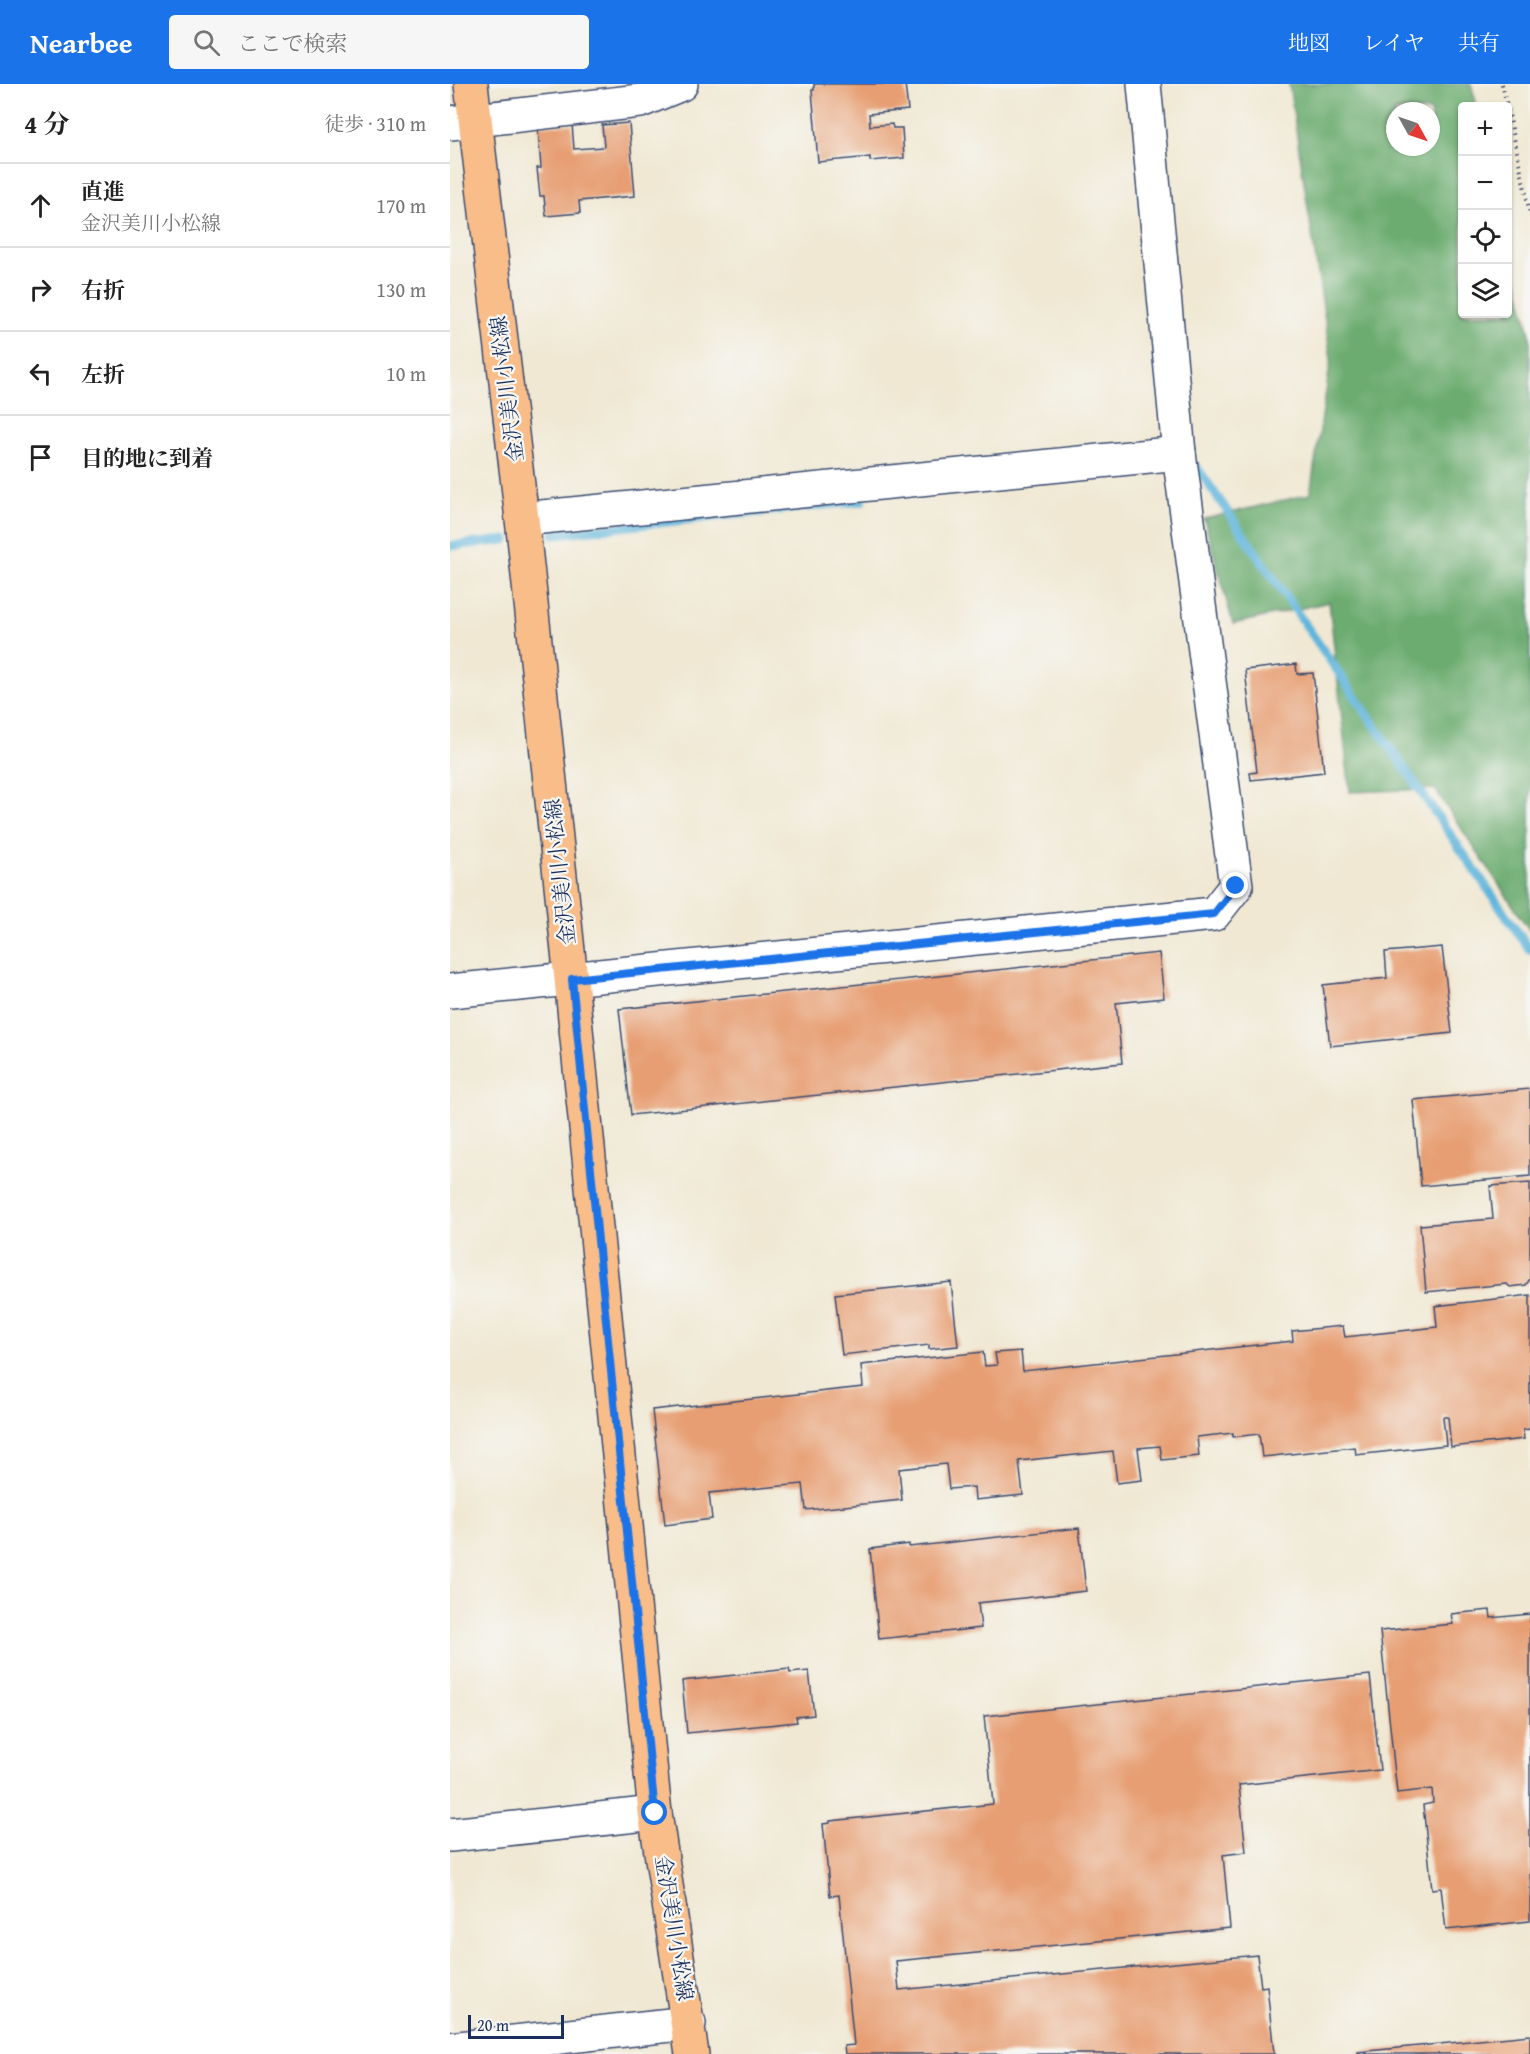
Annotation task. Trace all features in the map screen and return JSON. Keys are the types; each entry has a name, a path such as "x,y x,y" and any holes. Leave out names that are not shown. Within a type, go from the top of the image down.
{"main road":[{"name":"金沢美川小松線","path":"471,84 463,122 522,519 572,979 655,1813 690,2038"}],"street":[{"path":"463,122 640,101 681,84"},
{"path":"450,991 1214,914 1236,886 1179,453 1144,84"},
{"path":"522,519 1179,453"},
{"path":"450,1835 655,1813"},
{"path":"450,2049 690,2038"}],"path":[{"path":"1502,84 1506,102"},
{"path":"1512,131 1530,213"}],"green space":[{"path":"1289,84 1471,84 1476,102 1458,102 1458,318 1512,318 1512,257 1530,335 1530,931 1435,789 1350,792 1329,602 1233,624 1204,519 1310,494 1331,359"}],"building":[{"path":"814,84 905,84 908,110 869,114 870,126 892,124 893,128 902,128 904,158 870,161 870,157 818,162 812,90 814,90"},
{"path":"629,123 635,196 579,201 580,213 546,216 544,196 540,196 537,168 541,168 538,126 572,124 574,149 604,147 602,125"},
{"path":"1296,664 1297,674 1313,673 1324,772 1251,780 1250,773 1257,772 1245,670"},
{"path":"1442,947 1452,1033 1330,1046 1323,985 1387,978 1385,952"},
{"path":"1159,953 1164,998 1116,1003 1122,1063 631,1115 619,1009"},
{"path":"1530,1089 1530,1176 1421,1186 1413,1100"},
{"path":"1530,1183 1530,1279 1526,1285 1510,1287 1507,1284 1426,1292 1420,1225 1493,1219 1490,1186"},
{"path":"951,1282 958,1346 929,1349 929,1345 842,1355 835,1294"},
{"path":"1530,1295 1530,1429 1523,1430 1524,1439 1451,1447 1448,1417 1443,1417 1446,1445 1356,1455 1355,1447 1262,1457 1259,1434 1233,1437 1233,1433 1197,1437 1199,1456 1162,1460 1160,1446 1138,1448 1142,1480 1117,1483 1113,1451 1019,1461 1023,1495 975,1500 974,1487 949,1489 946,1464 899,1469 902,1500 806,1510 803,1484 709,1493 712,1519 665,1525 652,1410 863,1387 861,1365 983,1352 985,1366 997,1365 995,1353 1021,1351 1023,1371 1293,1341 1292,1331 1343,1326 1345,1337 1437,1327 1435,1306"},
{"path":"1079,1528 1086,1591 978,1603 981,1628 879,1639 870,1549 909,1544 909,1547"},
{"path":"1490,1610 1491,1618 1530,1614 1530,1921 1446,1930 1441,1888 1432,1889 1423,1805 1433,1803 1432,1789 1397,1793 1380,1631 1453,1624 1451,1614"},
{"path":"789,1669 790,1673 809,1671 814,1715 796,1717 797,1722 687,1733 682,1681"},
{"path":"1370,1675 1380,1770 1239,1785 1246,1852 1223,1855 1230,1928 896,1961 899,1990 1257,1955 1261,1987 1267,1986 1274,2054 845,2054 844,2046 854,2045 839,1895 830,1896 823,1824 830,1823 830,1821 993,1804 984,1716"},
{"path":"1530,2035 1530,2054 1358,2054 1358,2052"}],"waterway":[{"path":"1196,466 1530,950"},
{"path":"554,534 862,501"},
{"path":"450,546 506,540"}],"route":[{"path":"655,1813 572,979 1214,914 1236,886"}]}
